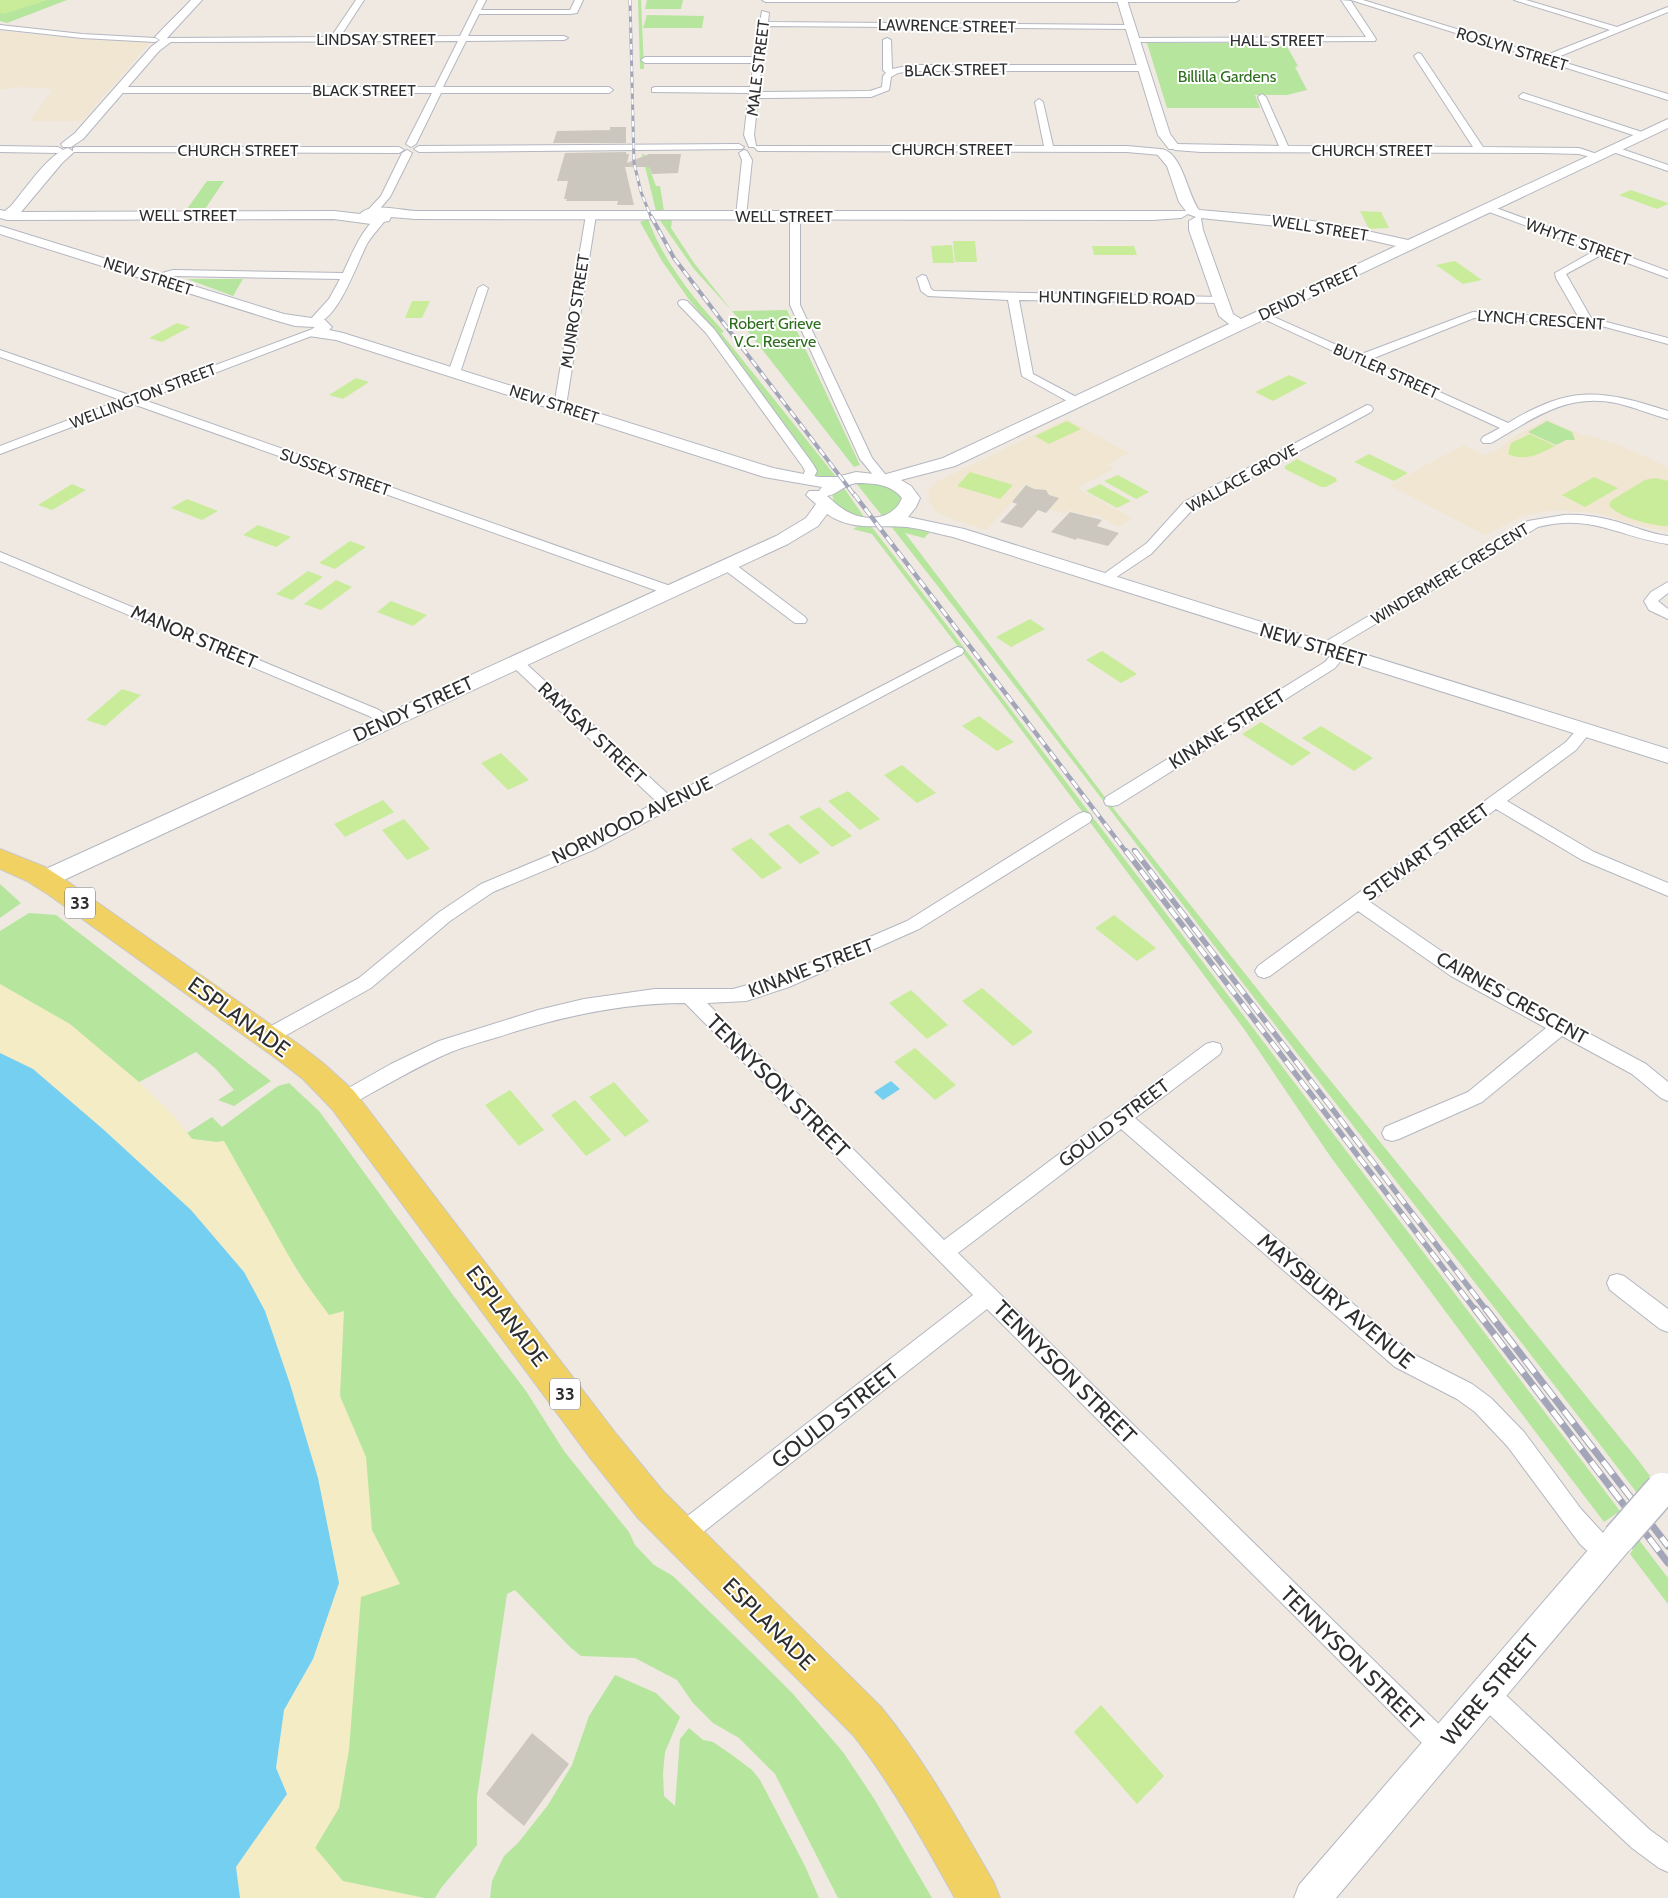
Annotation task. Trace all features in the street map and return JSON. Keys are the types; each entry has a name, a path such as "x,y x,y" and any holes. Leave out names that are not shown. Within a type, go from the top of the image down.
{"main road":[{"name":"ESPLANADE","path":"0,858 45,879 267,1037 313,1071 344,1100 604,1447 650,1504 880,1737 904,1773 979,1898"}],"street":[{"path":"2,220 14,211 196,0"},
{"path":"334,39 360,0"},
{"path":"312,328 330,315 330,308 482,0"},
{"path":"476,12 571,12 575,11 579,0"},
{"path":"766,0 1235,0"},
{"name":"MALE STREET","path":"741,216 766,0"},
{"path":"1122,0 1168,150 1226,316 1240,325"},
{"name":"HALL STREET","path":"1134,40 1371,39 1348,3 1343,0"},
{"name":"ROSLYN STREET","path":"1355,0 1668,97"},
{"path":"1518,0 1617,29"},
{"path":"1544,59 1668,9"},
{"name":"LAWRENCE STREET","path":"763,24 1130,27"},
{"name":"LINDSAY STREET","path":"0,27 50,33 164,39 564,38"},
{"path":"887,40 888,70 890,73"},
{"path":"1418,56 1480,150"},
{"path":"645,60 758,60"},
{"name":"BLACK STREET","path":"655,90 871,94 886,88 887,76 890,73 918,68 1143,68"},
{"name":"BLACK STREET","path":"119,90 610,90"},
{"path":"1523,96 1642,135"},
{"path":"1262,97 1285,150"},
{"path":"1039,102 1049,149"},
{"name":"DENDY STREET","path":"45,879 782,540 812,522 826,503 829,488 846,481 885,479 949,462 1668,123"},
{"name":"CHURCH STREET","path":"0,149 1542,150 1605,153 1668,168"},
{"path":"21,202 20,212 36,215"},
{"name":"WHYTE STREET","path":"1488,208 1668,275"},
{"name":"WELL STREET","path":"2,220 36,215 1190,216 1282,221 1335,228 1409,245"},
{"name":"MUNRO STREET","path":"560,406 591,216"},
{"path":"795,216 795,305 866,458 885,479"},
{"name":"NEW STREET","path":"2,220 18,234 770,473 803,483 846,481"},
{"path":"1586,321 1561,278 1560,273 1601,251"},
{"path":"155,278 168,274 346,276"},
{"path":"170,282 193,274"},
{"name":"HUNTINGFIELD ROAD","path":"922,278 926,291 932,294 1221,300"},
{"path":"454,373 483,288"},
{"name":"HUNTINGFIELD ROAD","path":"1013,297 1028,376 1076,402"},
{"path":"684,303 716,339 809,467 811,471 803,483"},
{"name":"BUTLER STREET","path":"1261,315 1510,428"},
{"name":"LYNCH CRESCENT","path":"1360,359 1473,315 1586,321 1620,327 1668,341"},
{"name":"WELLINGTON STREET","path":"0,450 285,342 312,328"},
{"name":"SUSSEX STREET","path":"0,353 671,591"},
{"path":"1487,440 1558,402 1575,398 1595,397 1619,400 1668,415"},
{"name":"WALLACE GROVE","path":"1104,579 1158,540 1174,519 1189,505 1367,410"},
{"path":"846,481 863,470 866,458"},
{"name":"DENDY STREET","path":"887,521 901,516 923,481 949,462"},
{"name":"NEW STREET","path":"885,479 901,486 911,499 931,518 958,533"},
{"name":"NEW STREET","path":"803,483 842,516 852,520 908,522 958,533 1668,756"},
{"name":"WINDERMERE CRESCENT","path":"1332,651 1533,524 1556,519 1586,520 1614,525 1650,538 1668,540"},
{"name":"DENDY STREET","path":"782,540 827,526 863,521"},
{"name":"MANOR STREET","path":"0,556 374,713 386,721"},
{"path":"727,565 800,620"},
{"path":"1668,586 1651,601 1654,607 1668,615"},
{"name":"NORWOOD AVENUE","path":"267,1037 365,983 444,917 486,888 587,846 957,651"},
{"name":"KINANE STREET","path":"1112,802 1330,665 1332,651"},
{"name":"RAMSAY STREET","path":"516,662 668,803"},
{"name":"STEWART STREET","path":"1264,971 1571,746 1584,730"},
{"path":"1495,801 1588,856 1668,890"},
{"name":"KINANE STREET","path":"344,1100 426,1055 487,1032 584,1006 655,996 733,996 769,987 896,934 924,919 1084,818"},
{"name":"CAIRNES CRESCENT","path":"1358,902 1457,971 1639,1068 1668,1093"},
{"name":"TENNYSON STREET","path":"689,996 923,1232 945,1251 988,1296 1442,1746"},
{"path":"1392,1133 1475,1097 1560,1026"},
{"name":"GOULD STREET","path":"945,1251 1213,1049"},
{"name":"MAYSBURY AVENUE","path":"1120,1118 1403,1360 1422,1372 1470,1394 1484,1406 1513,1437 1577,1524 1612,1545"},
{"path":"1617,1283 1668,1322"},
{"name":"GOULD STREET","path":"680,1536 988,1296"},
{"name":"WERE STREET","path":"1312,1898 1665,1485"},
{"path":"1487,1695 1641,1839 1668,1859"}],"shaded area":[{"path":"0,31 87,40 150,42 82,121 30,121 53,89 16,87 0,90"},
{"path":"1067,419 1129,453 1107,465 1114,469 1077,488 1132,518 1119,527 1095,514 1092,517 1070,510 1066,514 1046,508 1059,498 1049,495 1046,490 1032,489 1032,487 1024,485 1018,491 1021,492 986,530 936,512 930,503 928,492 934,483"},
{"path":"1547,419 1584,436 1589,435 1619,445 1668,467 1668,531 1647,528 1596,513 1553,510 1522,516 1485,535 1389,485 1464,445 1484,455 1496,451 1515,436"}],"green space":[{"path":"0,0 67,0 7,23 0,21"},
{"path":"0,0 48,0 4,14 0,13"},
{"path":"638,0 641,0 644,69 640,69"},
{"path":"647,0 683,0 681,9 645,9"},
{"path":"647,15 704,16 702,28 643,28"},
{"name":"Billilla Gardens","path":"1147,43 1285,43 1298,66 1295,67 1307,90 1287,95 1255,95 1260,108 1167,108"},
{"path":"642,154 644,154 656,186 660,186 664,211 656,211"},
{"path":"207,181 224,181 205,209 187,209"},
{"path":"1631,190 1668,204 1657,209 1619,195"},
{"path":"1360,211 1381,212 1389,228 1369,229"},
{"path":"648,219 662,250 680,279 724,332 721,333 837,478 816,478 815,467 662,261 640,222"},
{"path":"659,219 672,220 671,228 694,263 732,311 694,269"},
{"path":"953,241 975,241 977,262 955,262"},
{"path":"952,245 954,263 933,263 931,246"},
{"path":"1092,246 1134,246 1137,255 1094,255"},
{"path":"1455,261 1482,280 1463,284 1436,265"},
{"path":"187,279 243,279 233,296"},
{"path":"412,301 430,301 422,318 405,318"},
{"name":"Robert Grieve V.C. Reserve","path":"787,310 860,465 854,467 732,311"},
{"path":"177,323 190,327 162,342 149,338"},
{"path":"1289,375 1307,383 1273,401 1255,392"},
{"path":"356,378 369,382 343,399 329,395"},
{"path":"1067,421 1081,429 1049,444 1035,436"},
{"path":"1547,421 1572,432 1575,440 1566,440 1556,445 1528,432"},
{"path":"1530,434 1555,446 1526,457 1508,454 1511,443"},
{"path":"1369,454 1408,473 1394,481 1354,462"},
{"path":"1297,459 1336,478 1337,481 1326,487 1321,487 1285,469 1285,466"},
{"path":"970,472 1013,485 1000,499 957,486"},
{"path":"1118,475 1149,492 1136,499 1104,481"},
{"path":"1594,477 1618,488 1585,507 1562,495"},
{"path":"1655,478 1668,481 1668,526 1645,523 1626,516 1618,513 1609,504 1612,500 1645,480"},
{"path":"868,481 901,491 905,504 883,517 856,483"},
{"path":"72,484 86,490 52,510 38,505"},
{"path":"1100,484 1131,501 1117,508 1086,491"},
{"path":"842,485 864,517 847,513 834,502 833,491"},
{"path":"187,499 218,511 202,520 171,508"},
{"path":"258,525 291,537 276,547 243,535"},
{"path":"890,525 930,532 924,538 905,533 1114,809 1321,1069 1638,1460 1650,1476 1637,1493 1022,694"},
{"path":"858,526 871,526 1620,1511 1604,1522 1330,1156 1244,1029 999,700 872,534 853,529"},
{"path":"350,541 366,547 335,569 319,563"},
{"path":"308,571 323,577 292,600 276,594"},
{"path":"336,580 352,587 321,610 304,604"},
{"path":"391,601 427,615 413,626 377,612"},
{"path":"1030,619 1045,629 1011,647 996,637"},
{"path":"1102,651 1137,674 1121,683 1086,660"},
{"path":"122,689 141,695 105,726 86,720"},
{"path":"979,716 1014,742 997,751 962,726"},
{"path":"1261,722 1311,753 1292,766 1242,734"},
{"path":"1321,726 1373,758 1354,771 1302,738"},
{"path":"501,753 529,780 508,790 481,763"},
{"path":"902,765 936,793 917,803 884,775"},
{"path":"848,791 880,819 860,830 828,801"},
{"path":"383,800 394,812 345,837 334,824"},
{"path":"819,807 852,836 832,847 799,817"},
{"path":"404,819 430,849 407,860 382,830"},
{"path":"788,824 820,853 800,864 768,834"},
{"path":"751,838 782,868 762,879 731,849"},
{"path":"0,884 21,903 0,918"},
{"path":"29,913 56,915 271,1081 234,1106 218,1100 234,1090 216,1069 196,1052 139,1082 0,993 0,931"},
{"path":"1114,915 1156,948 1137,961 1095,928"},
{"path":"982,988 1033,1032 1013,1046 962,1001"},
{"path":"911,990 948,1025 927,1039 889,1003"},
{"path":"915,1048 956,1085 935,1100 894,1062"},
{"path":"614,1082 649,1121 625,1137 589,1097"},
{"path":"289,1083 319,1111 334,1131 453,1295 526,1391 564,1451 629,1532 635,1545 654,1565 673,1576 755,1656 793,1694 843,1752 873,1797 932,1898 838,1898 775,1774 739,1738 713,1723 693,1703 677,1680 635,1658 581,1656 515,1590 507,1594 477,1797 477,1845 441,1888 435,1898 391,1898 339,1884 332,1868 315,1848 335,1813 358,1594 367,1594 400,1583 374,1579 342,1408 329,1320 216,1142 192,1139 187,1133 212,1117 222,1127 278,1086"},
{"path":"510,1090 544,1130 519,1146 485,1105"},
{"path":"575,1100 611,1140 586,1156 551,1115"},
{"path":"1639,1540 1668,1578 1668,1604 1630,1554"},
{"path":"615,1675 656,1693 680,1717 665,1752 663,1773 664,1796 675,1806 680,1739 689,1728 703,1740 713,1742 732,1755 752,1770 760,1780 805,1866 819,1898 490,1898 492,1881 504,1856 518,1843 548,1805 572,1765 589,1716"},
{"path":"1101,1705 1164,1776 1137,1804 1074,1732"}],"sand":[{"path":"0,984 70,1024 139,1082 172,1114 192,1139 224,1141 299,1274 329,1315 344,1311 340,1396 366,1457 372,1530 400,1584 361,1597 349,1750 339,1808 315,1848 343,1881 425,1898 240,1898 236,1867 287,1794 276,1768 284,1710 313,1659 244,1272 191,1210 104,1130 33,1069 0,1053"}],"water":[{"path":"0,1053 33,1069 104,1130 191,1210 244,1272 265,1311 290,1384 318,1478 339,1583 313,1659 284,1710 276,1768 287,1794 236,1867 240,1898 0,1898"},
{"path":"891,1081 900,1089 883,1100 874,1092"}],"building":[{"path":"610,127 626,127 626,143 553,143 557,131 610,130"},
{"path":"626,152 626,154 629,154 627,163 649,154 681,154 678,173 652,174 649,167 625,167 634,205 617,205 618,201 566,201 567,199 564,199 568,181 557,181 565,153"},
{"path":"1026,485 1034,489 1046,490 1049,495 1059,498 1046,513 1038,510 1022,528 1000,522 1017,504 1012,502"},
{"path":"1070,512 1102,520 1097,526 1119,533 1108,546 1077,538 1076,540 1051,532"},
{"path":"532,1733 569,1764 524,1826 486,1794"}],"railway":[{"path":"630,0 634,163 641,192 651,217"},
{"path":"651,216 674,258 855,496"},
{"path":"854,494 1127,853"},
{"path":"1126,851 1476,1311"},
{"path":"1135,851 1487,1311"},
{"path":"1475,1309 1668,1563"},
{"path":"1486,1309 1668,1546"}]}
